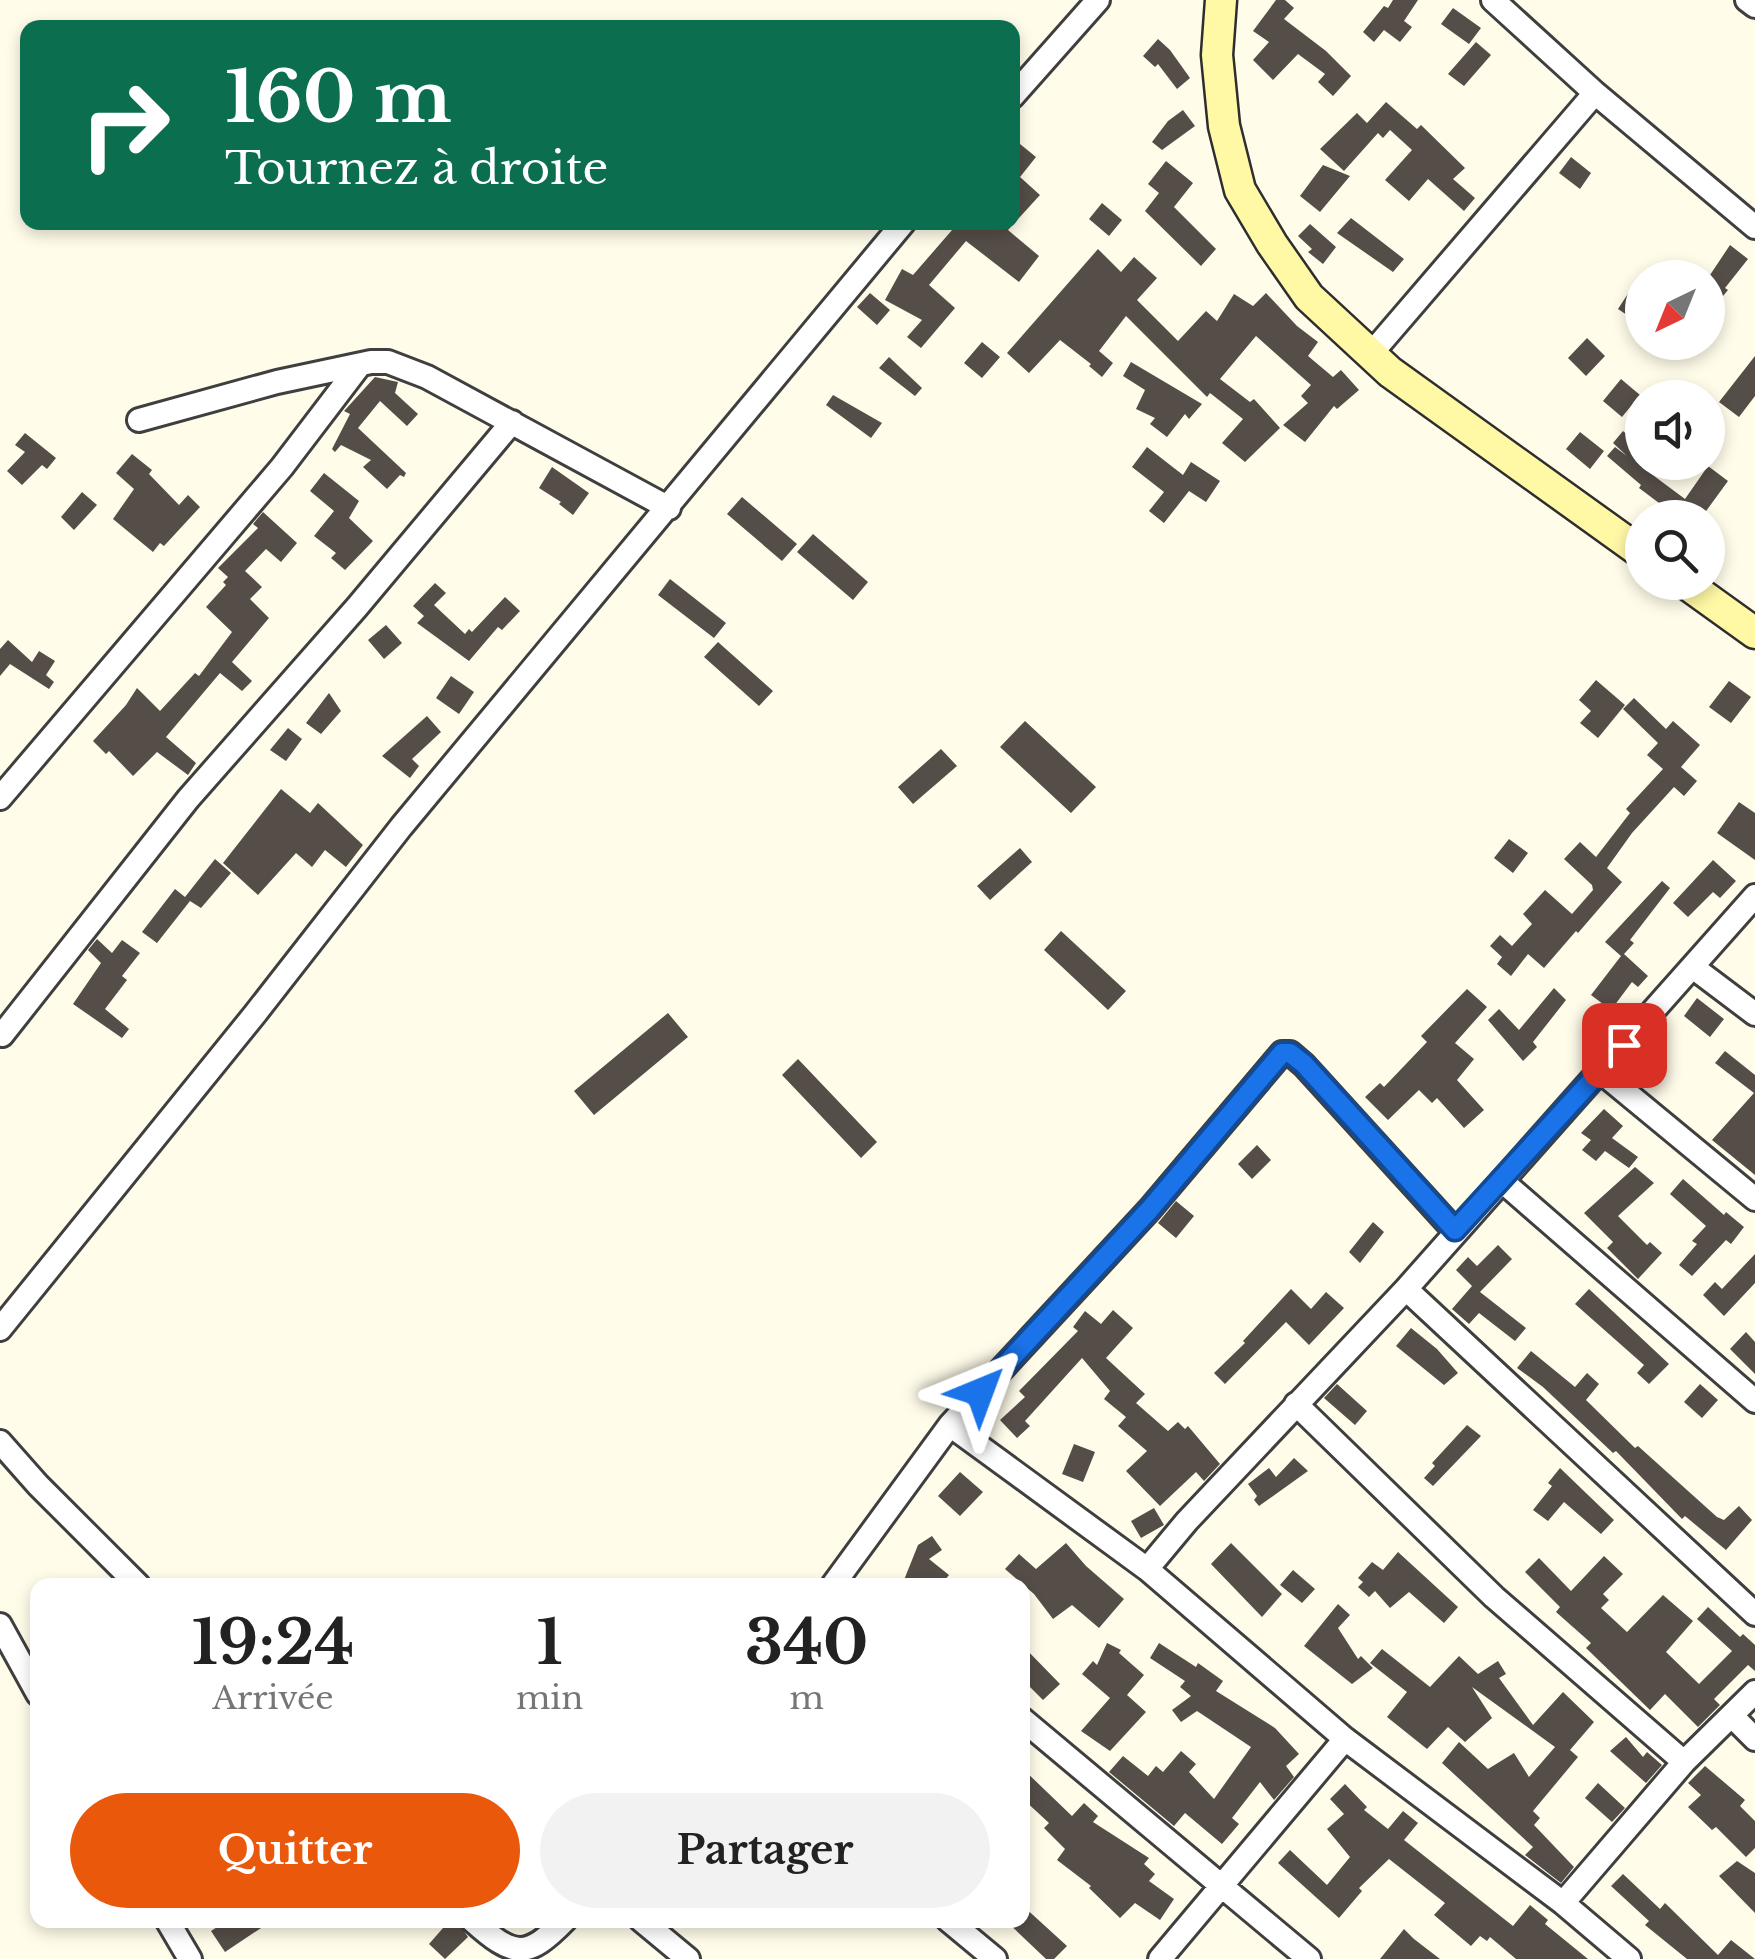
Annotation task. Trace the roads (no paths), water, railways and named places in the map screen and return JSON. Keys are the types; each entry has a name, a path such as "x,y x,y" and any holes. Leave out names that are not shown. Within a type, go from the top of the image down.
{"street":[{"path":"1020,88 1098,0"},
{"path":"1221,0 1217,55 1224,126 1240,190 1310,297 1370,355 1625,540"},
{"path":"1493,0 1594,93 1755,227"},
{"path":"1747,0 1755,6"},
{"path":"1370,355 1594,93"},
{"path":"0,1329 401,827 897,230"},
{"path":"139,420 258,386 380,361 398,365 512,422 670,508"},
{"path":"0,798 282,467 359,366"},
{"path":"2,1035 188,799 357,607 512,422"},
{"path":"1709,600 1755,633"},
{"path":"1147,1569 1187,1521 1406,1289 1755,896"},
{"path":"1694,968 1755,1014"},
{"path":"849,1578 950,1425 1137,1223 1282,1053 1290,1053 1304,1064 1455,1230"},
{"path":"1600,1071 1755,1199"},
{"path":"1502,1181 1755,1401"},
{"path":"1406,1289 1755,1614"},
{"path":"1296,1404 1494,1597 1684,1762"},
{"path":"950,1425 1147,1569 1345,1739 1564,1903 1628,1959"},
{"path":"0,1442 131,1578"},
{"path":"0,1625 30,1679"},
{"path":"1564,1903 1684,1762 1755,1692"},
{"path":"1733,1716 1755,1738"},
{"path":"1030,1726 1309,1959"},
{"path":"1160,1959 1345,1739"},
{"path":"172,1928 190,1959"},
{"path":"481,1928 498,1944 522,1957 531,1957 544,1948 559,1928"},
{"path":"651,1928 688,1959"},
{"path":"957,1928 994,1959"}]}
